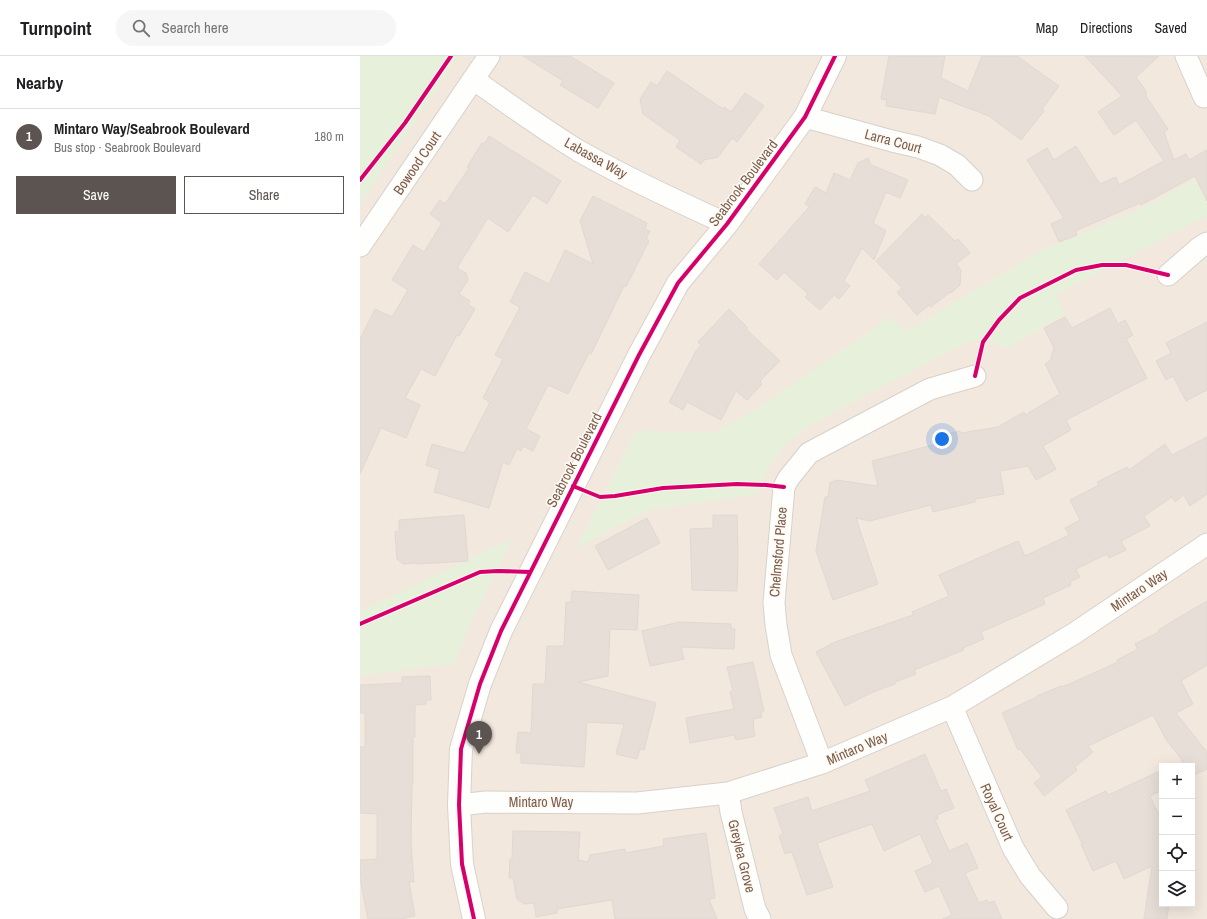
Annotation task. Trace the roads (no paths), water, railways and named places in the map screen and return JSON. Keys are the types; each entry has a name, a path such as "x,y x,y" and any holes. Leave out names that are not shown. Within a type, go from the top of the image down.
{"street":[{"name":"Bowood Court","path":"360,246 489,56"},
{"name":"Seabrook Boulevard","path":"474,919 462,864 459,805 461,750 480,684 501,631 635,362 678,283 727,224 805,117 835,56"},
{"path":"1186,56 1204,97"},
{"name":"Labassa Way","path":"474,79 524,116 579,151 648,187 727,224"},
{"name":"Larra Court","path":"805,117 918,147 940,155 957,164 972,180"},
{"path":"1168,275 1199,248 1207,243"},
{"name":"Chelmsford Place","path":"822,763 781,655 776,625 774,603 784,487 788,479 809,453 930,389 975,376"},
{"name":"Mintaro Way","path":"459,805 486,802 636,803 728,793 822,763 952,708 1075,633 1207,544"},
{"name":"Royal Court","path":"952,708 1013,848 1030,876 1057,908"},
{"name":"Greylea Grove","path":"728,793 731,812 755,909 760,919"}],"place":[{"name":"Mintaro Way/Seabrook Boulevard","path":"479,754"}]}
